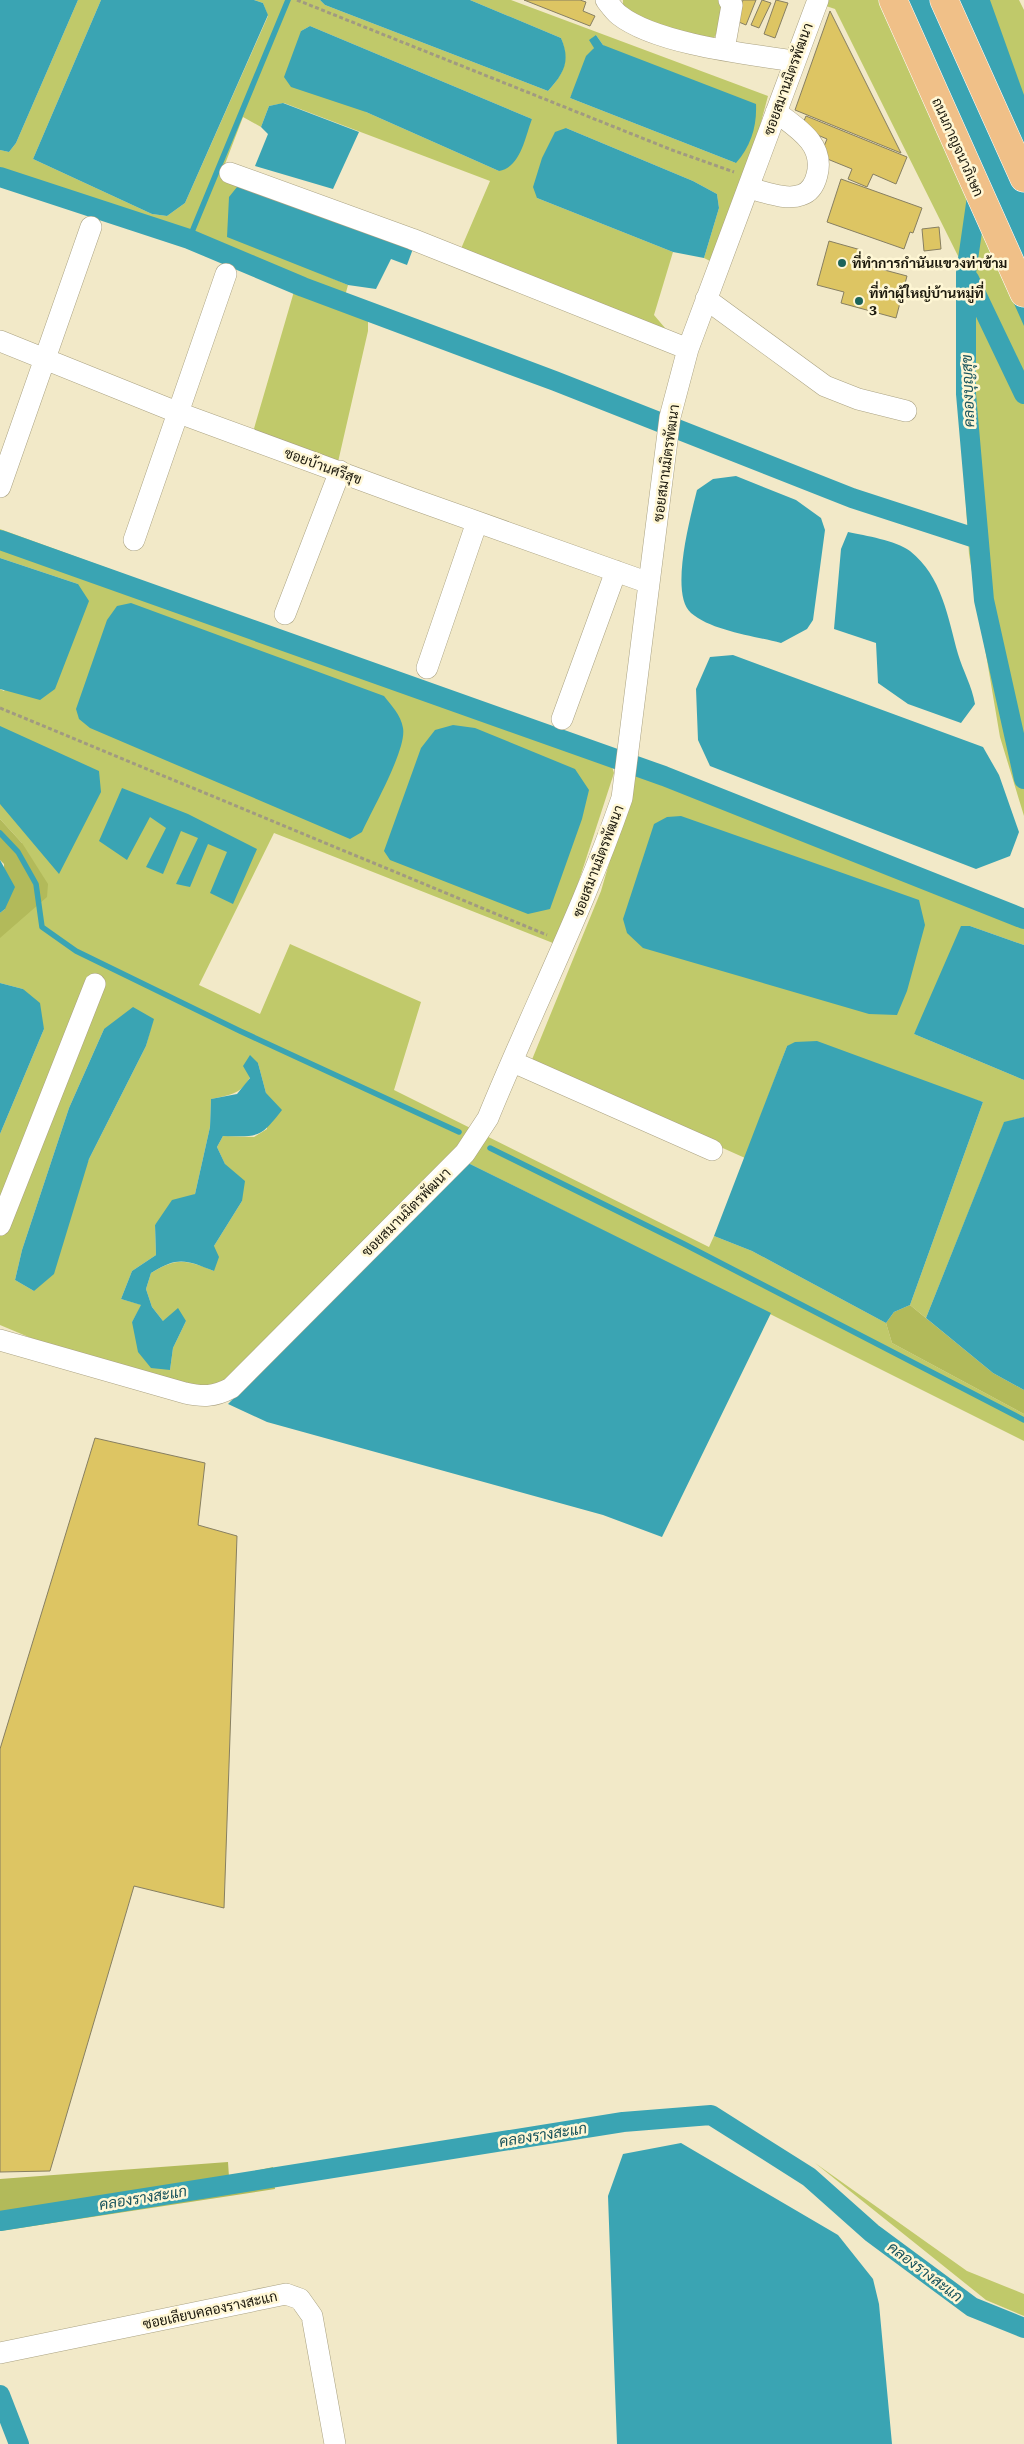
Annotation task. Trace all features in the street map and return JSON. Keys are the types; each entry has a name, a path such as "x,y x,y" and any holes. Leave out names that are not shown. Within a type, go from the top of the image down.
{"highway":[{"name":"ถนนกาญจนาภิเษก","path":"893,0 1024,293"},
{"path":"944,0 1024,178"}],"street":[{"path":"606,0 619,15 644,28 687,42 794,61"},
{"path":"724,50 732,5 729,0"},
{"name":"ซอยสมานมิตรพัฒนา","path":"0,1340 185,1393 202,1397 218,1395 231,1388 465,1153 488,1118 566,942 605,847 622,798 669,425 688,349 818,0"},
{"path":"750,183 786,197 802,195 815,185 819,166 818,154 806,134 776,112"},
{"path":"230,173 412,238 688,349"},
{"path":"0,487 91,227"},
{"path":"134,540 226,274"},
{"path":"706,299 825,386 858,399 906,411"},
{"name":"ซอยบ้านศรีสุข","path":"0,340 179,413 650,583"},
{"path":"285,614 340,471"},
{"path":"427,668 477,522"},
{"path":"562,719 616,571"},
{"path":"0,1225 95,984"},
{"path":"513,1062 712,1150"},
{"name":"ซอยเลียบคลองรางสะแก","path":"0,2353 286,2294 300,2299 312,2316 336,2444"}],"path":[{"path":"297,0 750,183"},
{"path":"0,708 566,942"}],"green space":[{"path":"78,0 101,0 33,159 152,214 167,216 185,203 268,16 263,3 254,0 320,0 325,5 548,91 562,72 564,66 565,53 561,38 470,0 511,0 768,96 757,137 712,262 704,258 719,208 717,194 693,181 566,128 537,198 673,252 654,315 671,335 460,251 490,181 284,103 269,106 261,127 243,117 225,164 291,261 348,285 342,307 368,315 368,331 338,462 253,432 295,288 0,174 0,150 9,152 16,143","holes":["310,26 532,119 499,171 366,112 301,31","596,35 603,45 736,163 570,98 594,48"]},
{"path":"623,0 723,0 722,22 714,38 658,30 623,6"},
{"path":"828,0 1019,0 1024,10 1024,816 1000,737 969,554 959,391 962,264 835,9 826,6"},
{"path":"0,529 607,750 614,773 558,945 274,833 199,985 260,1014 290,944 421,1002 394,1090 709,1247 714,1236 752,1251 886,1323 892,1343 1024,1414 1024,1441 468,1163 222,1387 199,1387 50,1346 0,1325 0,1134 44,1029 23,989 0,983 0,937 22,843 0,819 0,689 4,691 78,584 0,558","holes":["153,1019 146,1046 89,1159 34,1291 15,1280 22,1250 69,1108 104,1029","258,1063 266,1093 267,1129 254,1137 223,1136 217,1147 242,1201 214,1246 214,1271 196,1264 175,1262 151,1273 146,1289 152,1307 163,1321 186,1321 173,1348 170,1370 132,1322 142,1305 121,1299 132,1271 156,1255 155,1225 195,1194 210,1127 211,1099 229,1095 240,1089 249,1080"]},
{"path":"639,761 1024,912 1024,945 970,926 914,1034 1024,1080 1024,1117 1004,1123 926,1318 910,1305 983,1102 787,1046 745,1158 531,1062 601,891"},
{"path":"0,819 22,843 48,884 47,897 0,938 0,913 5,909 4,864 0,860"},
{"path":"910,1305 993,1373 1024,1390 1024,1414 892,1343 886,1323 894,1312"},
{"path":"228,2162 229,2177 273,2167 275,2189 0,2231 0,2179"},
{"path":"815,2163 967,2271 1024,2294 1024,2316 986,2300"}],"water":[{"path":"0,0 78,0 16,143 9,152 0,150"},
{"path":"101,0 254,0 263,3 268,15 185,203 167,216 152,214 33,159"},
{"path":"320,0 470,0 561,38 566,60 562,72 548,91 325,5"},
{"path":"879,0 990,0 1024,95 1024,326"},
{"path":"310,26 532,119 517,158 512,164 499,171 366,112 291,87 284,77 301,31"},
{"path":"596,35 603,45 756,104 752,135 746,150 736,163 570,98 586,56 594,48 589,40"},
{"path":"283,103 359,132 333,189 255,166 268,134 261,127 269,106"},
{"path":"566,128 693,181 717,194 719,208 704,258 673,252 537,198 533,187 542,158 555,132"},
{"path":"241,182 414,246 407,265 391,259 376,289 348,285 227,237 229,197"},
{"path":"736,476 796,500 821,518 825,530 813,620 807,629 781,643 722,629 710,624 691,613 685,603 682,589 682,572 687,535 697,490 713,479"},
{"path":"848,532 880,539 904,547 921,561 930,573 937,585 947,612 958,654 975,704 961,723 908,704 878,683 876,643 834,629 841,549"},
{"path":"0,558 78,584 89,601 55,689 40,700 0,689"},
{"path":"131,603 384,696 400,719 403,728 403,738 394,764 362,832 350,839 90,728 79,719 76,709 107,620 117,606"},
{"path":"733,655 983,747 999,775 1019,832 1010,856 976,869 710,766 698,740 696,689 710,657"},
{"path":"453,725 475,728 575,769 589,790 582,819 550,909 528,914 390,860 384,851 421,748 435,730"},
{"path":"0,726 99,771 101,792 59,874 0,804"},
{"path":"122,788 188,814 257,849 233,904 210,893 227,852 208,844 190,887 176,884 198,838 181,831 163,874 146,867 166,828 150,817 127,860 99,841"},
{"path":"681,816 919,900 925,925 907,991 897,1015 869,1014 643,948 627,933 623,919 654,824 667,817"},
{"path":"0,860 15,887 5,909 0,913"},
{"path":"961,926 970,926 1024,945 1024,1080 914,1034"},
{"path":"0,983 23,989 40,1003 44,1029 0,1134"},
{"path":"133,1007 154,1019 146,1046 89,1159 54,1274 34,1291 15,1280 22,1250 69,1108 104,1029"},
{"path":"817,1041 983,1102 910,1305 894,1312 886,1323 752,1251 714,1236 787,1046 795,1042"},
{"path":"250,1055 258,1063 266,1093 282,1110 269,1126 258,1134 252,1136 223,1136 217,1147 225,1164 245,1181 242,1201 214,1246 219,1257 214,1271 189,1262 175,1262 151,1273 146,1289 152,1307 163,1321 178,1308 186,1321 173,1348 170,1370 151,1368 138,1352 132,1322 141,1305 121,1299 132,1271 156,1255 155,1225 172,1200 195,1194 210,1127 211,1099 237,1094 250,1078 243,1066"},
{"path":"1024,1117 1024,1390 993,1373 926,1318 1004,1122"},
{"path":"468,1163 771,1313 662,1537 603,1515 267,1422 228,1404"},
{"path":"681,2143 838,2235 873,2279 879,2304 892,2444 617,2444 608,2196 623,2154"}],"building":[{"path":"524,0 580,0 586,2 583,11 595,16 590,26"},
{"path":"743,0 756,0 746,25 734,20"},
{"path":"762,0 771,3 759,28 751,25"},
{"path":"776,0 788,3 775,38 764,34"},
{"path":"830,11 901,153 795,110"},
{"path":"806,116 907,157 896,184 873,174 867,187 848,179 852,169 820,156 827,139 801,128"},
{"path":"841,179 922,208 913,233 910,232 904,249 827,222"},
{"path":"939,227 941,249 924,251 922,229"},
{"path":"829,241 861,250 858,263 907,276 896,318 841,303 844,292 817,285"},
{"path":"95,1438 205,1463 198,1525 237,1536 224,1908 134,1886 50,2171 0,2172 0,1749"}],"waterway":[{"path":"189,239 288,0"},
{"path":"0,177 189,239 303,287 555,381 852,498 978,539"},
{"name":"คลองบุญสุข","path":"978,190 966,273 966,394 984,600 1024,779"},
{"path":"969,279 1024,394"},
{"path":"0,540 664,776 1024,919"},
{"path":"0,833 18,852 36,884 42,927 76,951 240,1031 459,1132"},
{"path":"490,1148 684,1244 1024,1420"},
{"name":"คลองรางสะแก","path":"0,2221 623,2122 711,2115 809,2177 872,2233 972,2307 1024,2328"},
{"path":"0,2395 19,2444"}],"place":[{"name":"ที่ทำการกำนันแขวงท่าข้าม","path":"842,263"},
{"name":"ที่ทำผู้ใหญ่บ้านหมู่ที่ 3","path":"859,301"}]}
